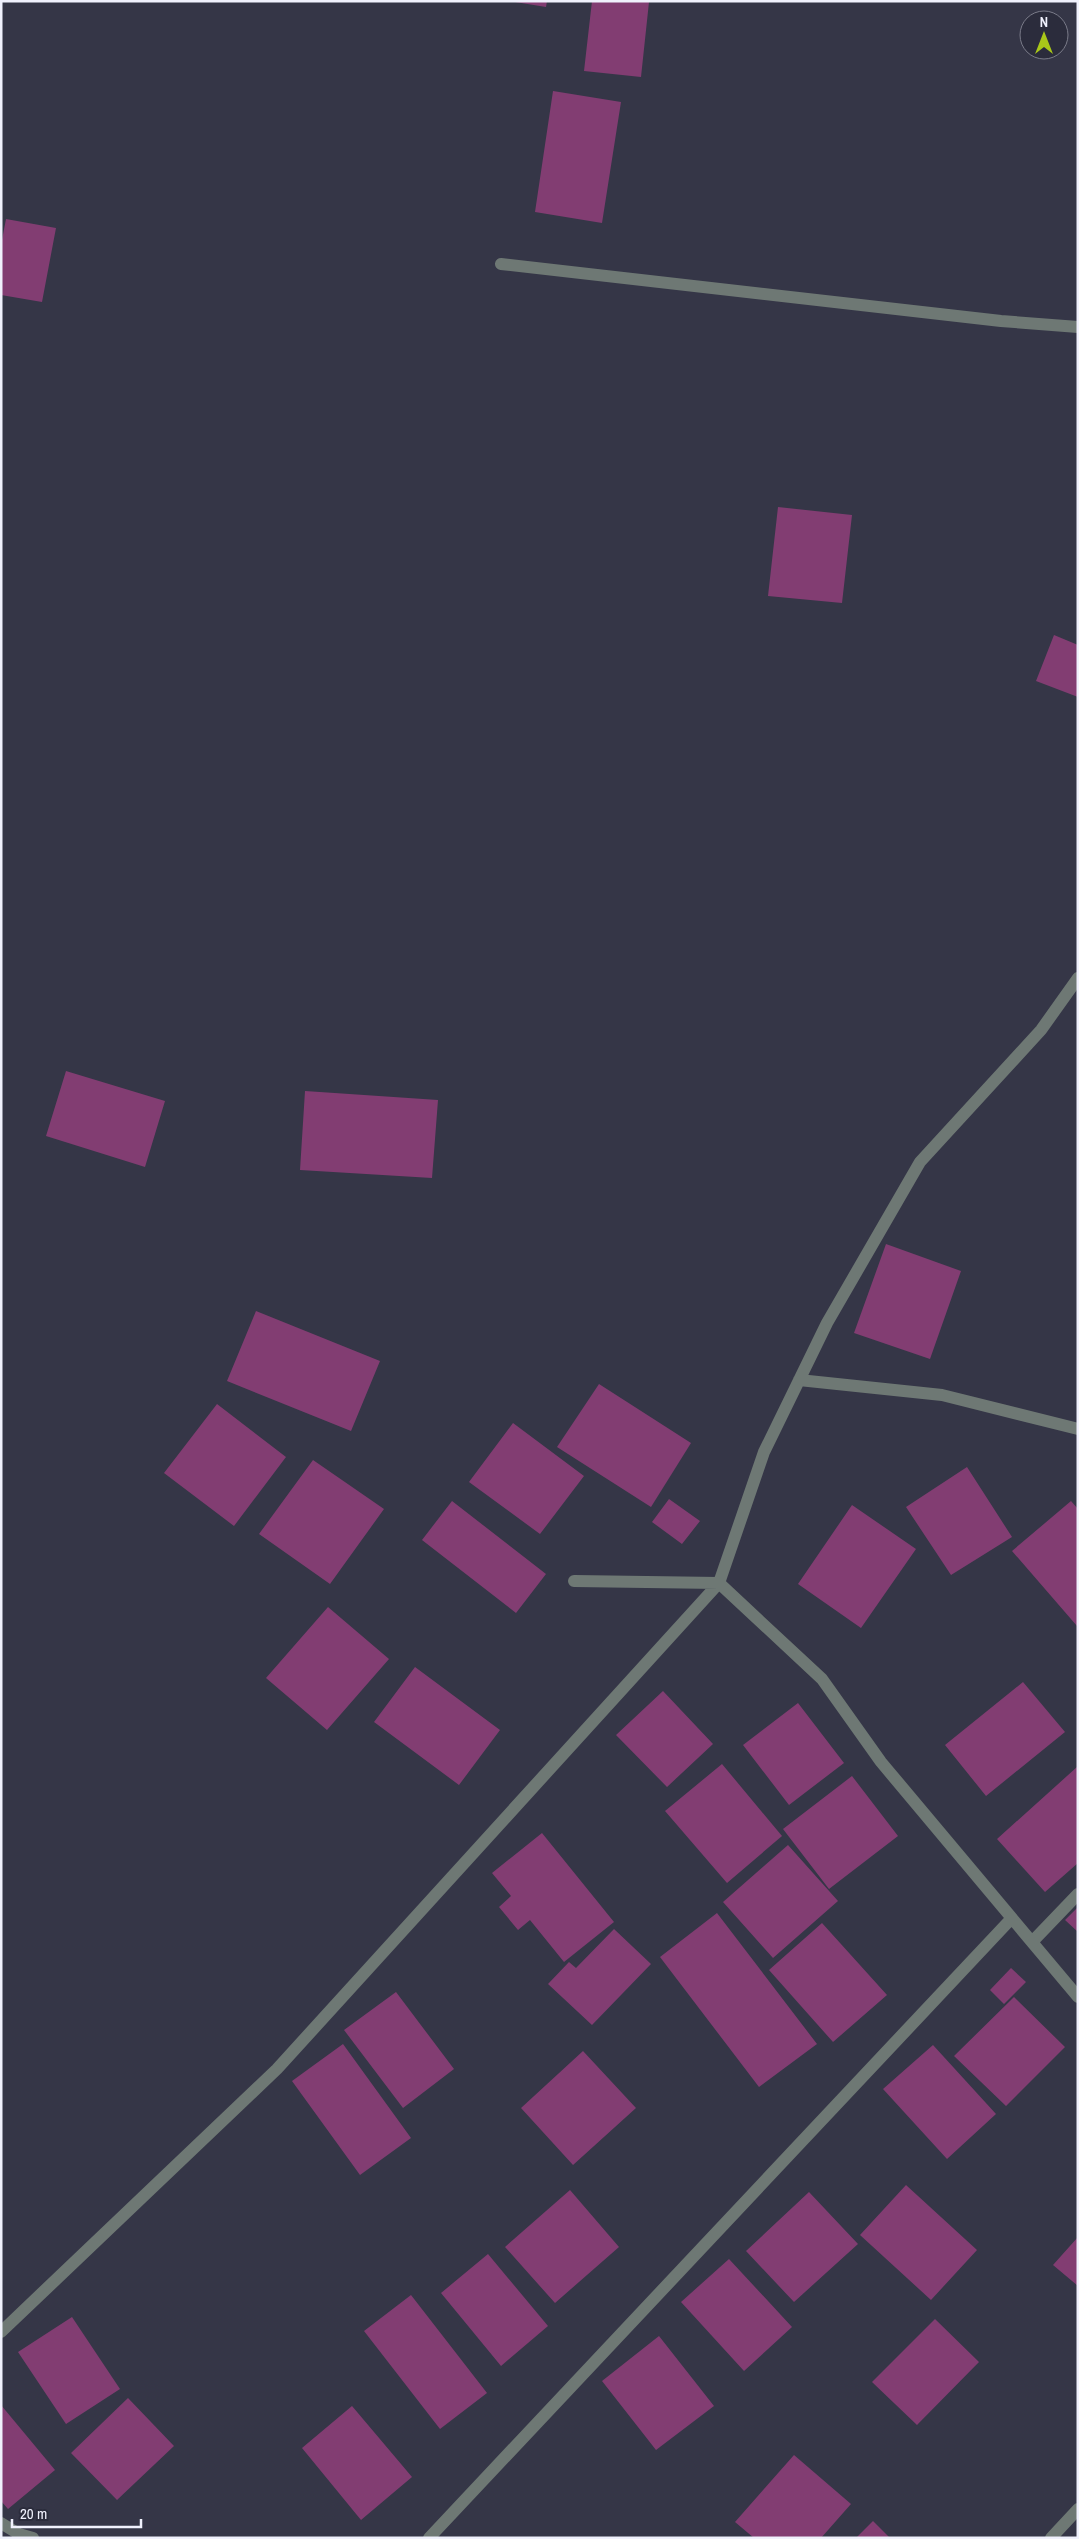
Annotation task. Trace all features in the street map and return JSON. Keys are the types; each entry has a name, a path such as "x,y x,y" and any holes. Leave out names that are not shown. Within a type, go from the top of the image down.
{"street":[{"path":"501,264 1001,321 1078,327"},
{"path":"1,2332 277,2069 719,1583 764,1452 827,1323 920,1162 1041,1030 1078,978"},
{"path":"799,1380 942,1396 1078,1429"},
{"path":"574,1581 719,1583 822,1679 881,1762 1078,1997"},
{"path":"1032,1942 1078,1894"},
{"path":"429,2538 1011,1919"},
{"path":"1051,2538 1078,2509"},
{"path":"1,2522 19,2534 33,2538"}],"building":[{"path":"509,1 547,1 546,7"},
{"path":"592,1 649,2 641,77 584,71"},
{"path":"553,91 621,102 602,223 535,212"},
{"path":"6,219 56,228 42,302 1,295 1,245"},
{"path":"778,507 852,515 842,603 768,596"},
{"path":"1054,635 1078,645 1078,697 1036,681"},
{"path":"66,1071 165,1101 145,1167 46,1136"},
{"path":"305,1091 438,1100 432,1178 300,1170"},
{"path":"886,1244 961,1271 930,1359 854,1333"},
{"path":"256,1311 380,1361 351,1431 227,1381"},
{"path":"599,1384 691,1443 651,1507 557,1447"},
{"path":"217,1404 286,1457 234,1526 164,1473"},
{"path":"513,1423 584,1476 540,1534 469,1482"},
{"path":"313,1460 384,1509 330,1584 259,1534"},
{"path":"967,1467 1012,1537 951,1575 906,1507"},
{"path":"669,1499 700,1521 682,1544 652,1522"},
{"path":"452,1501 546,1574 516,1613 422,1540"},
{"path":"1071,1501 1078,1509 1077,1626 1012,1551"},
{"path":"852,1505 916,1549 861,1628 798,1584"},
{"path":"328,1607 389,1659 327,1730 266,1678"},
{"path":"415,1667 500,1730 459,1785 374,1722"},
{"path":"1023,1682 1065,1732 986,1796 945,1745"},
{"path":"663,1691 713,1744 667,1787 616,1735"},
{"path":"798,1703 844,1763 789,1805 743,1745"},
{"path":"722,1764 782,1836 727,1883 665,1811"},
{"path":"1077,1767 1078,1863 1045,1892 997,1839"},
{"path":"852,1776 898,1836 829,1889 783,1829"},
{"path":"542,1833 614,1922 564,1962 530,1920 518,1930 499,1907 511,1896 492,1873"},
{"path":"788,1845 838,1901 773,1958 723,1902"},
{"path":"1078,1907 1078,1932 1065,1920"},
{"path":"717,1913 817,2044 759,2087 660,1957"},
{"path":"822,1923 887,1995 833,2042 769,1970"},
{"path":"614,1929 651,1964 592,2025 548,1984 569,1962 576,1968"},
{"path":"1011,1968 1026,1982 1004,2004 990,1990"},
{"path":"396,1992 454,2069 403,2108 344,2030"},
{"path":"1014,1997 1065,2047 1006,2106 954,2056"},
{"path":"343,2044 411,2138 360,2175 292,2081"},
{"path":"933,2045 996,2114 947,2159 883,2089"},
{"path":"583,2051 636,2108 573,2165 521,2108"},
{"path":"906,2185 977,2250 931,2300 860,2235"},
{"path":"570,2190 619,2247 555,2303 505,2247"},
{"path":"809,2192 858,2244 794,2302 746,2251"},
{"path":"1078,2237 1078,2286 1053,2265"},
{"path":"488,2254 548,2326 501,2366 441,2293"},
{"path":"729,2259 792,2327 744,2371 681,2302"},
{"path":"411,2295 487,2393 440,2429 364,2331"},
{"path":"72,2317 120,2389 66,2424 18,2352"},
{"path":"935,2319 979,2362 917,2425 872,2382"},
{"path":"659,2336 714,2406 656,2450 602,2381"},
{"path":"128,2398 174,2446 117,2500 71,2453"},
{"path":"1,2405 55,2470 8,2509 1,2501"},
{"path":"352,2406 412,2477 361,2520 302,2448"},
{"path":"794,2455 851,2504 821,2538 754,2538 735,2522"},
{"path":"873,2521 890,2538 856,2538"}]}
